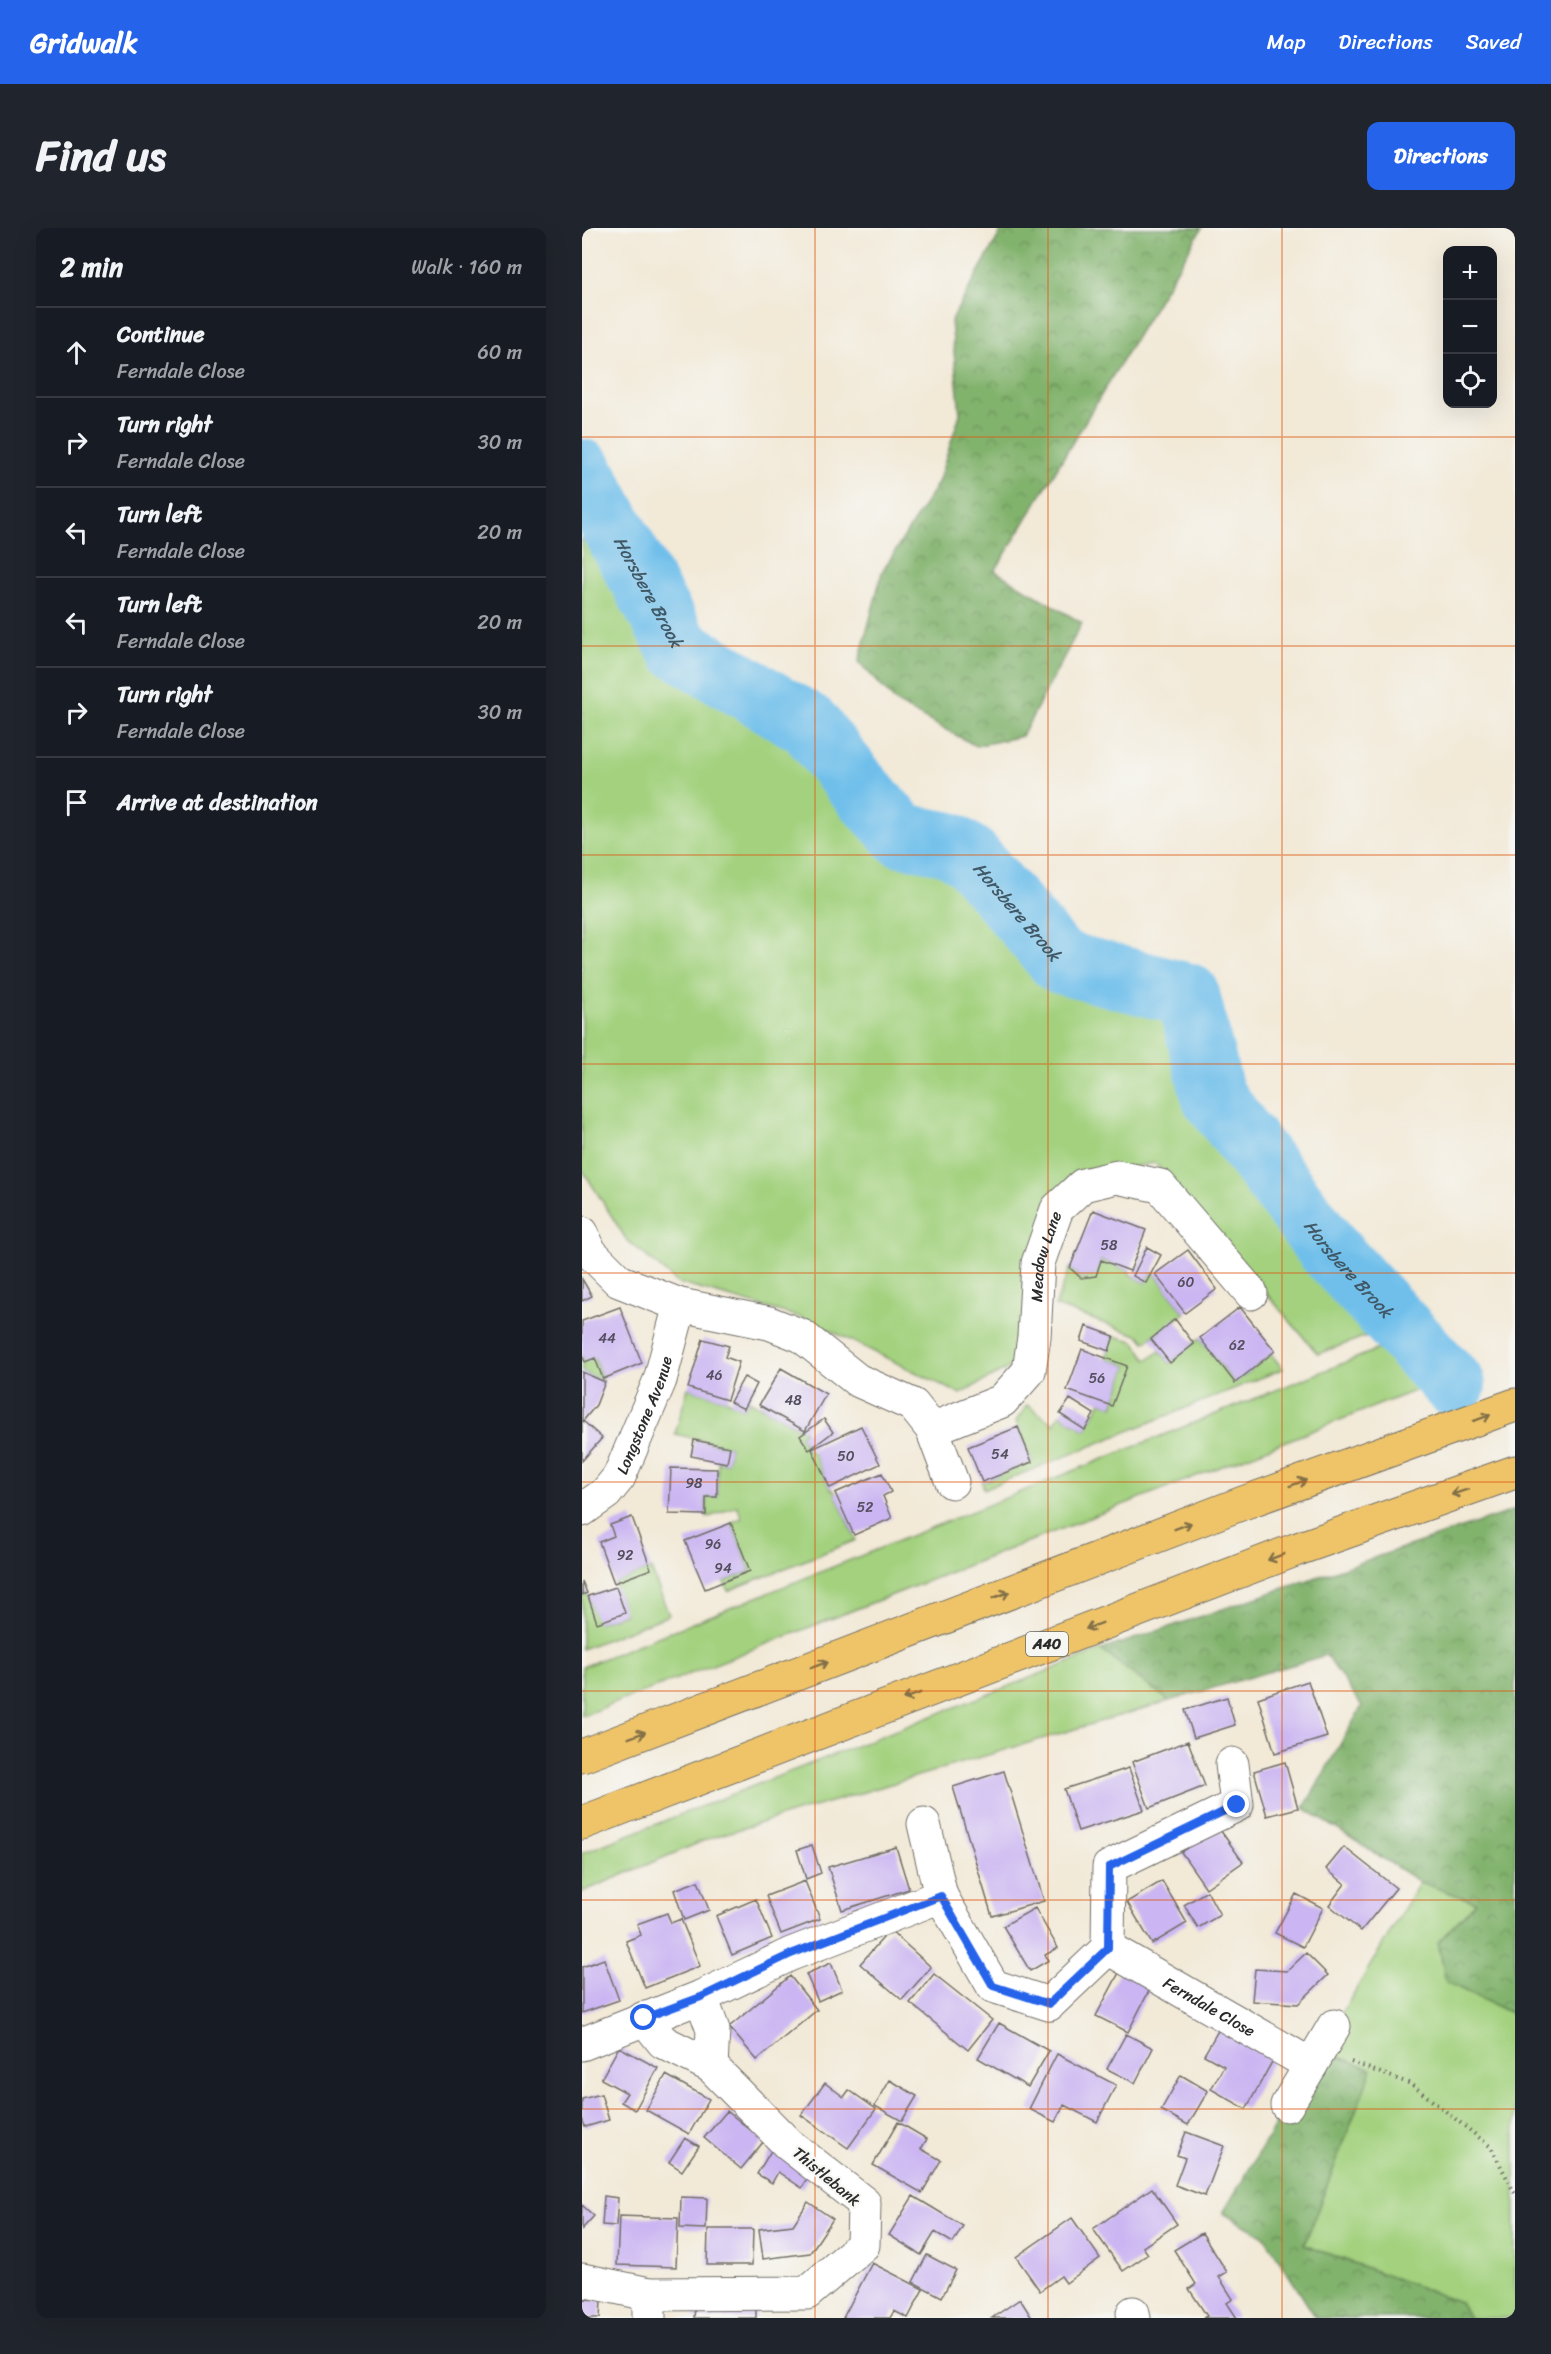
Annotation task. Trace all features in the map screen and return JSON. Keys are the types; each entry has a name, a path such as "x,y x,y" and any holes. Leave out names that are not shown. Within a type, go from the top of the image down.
{"highway":[{"path":"582,1756 1232,1507 1515,1406"},
{"name":"A40","path":"582,1823 1273,1558 1515,1472"}],"street":[{"name":"Meadow Lane","path":"932,1429 1002,1401 1029,1371 1034,1337 1038,1263 1057,1209 1083,1185 1117,1177 1160,1186 1251,1293"},
{"path":"582,1233 590,1252 619,1281 680,1305 769,1323 802,1336 857,1380 913,1405 932,1429 952,1482"},
{"name":"Longstone Avenue","path":"582,1510 606,1493 619,1478 660,1380 680,1305"},
{"path":"924,1824 941,1896 993,1986 1049,2004 1108,1948 1109,1867 1237,1805 1233,1764"},
{"path":"582,2044 701,1997 791,1954 941,1896"},
{"name":"Ferndale Close","path":"1108,1948 1322,2047"},
{"path":"644,2018 663,2042 711,2066 713,2030 701,1997"},
{"path":"1287,2105 1322,2047"},
{"name":"Thistlebank","path":"649,2306 809,2305 863,2245 864,2203 788,2144 711,2066"},
{"path":"582,2280 649,2306"}],"path":[{"path":"1322,2047 1411,2084 1491,2147 1515,2194"}],"green space":[{"path":"1003,228 1202,228 995,571 1082,623 1022,736 976,746 898,704 859,662 882,572 938,483 960,414 951,321"},
{"path":"582,471 679,648 809,725 902,835 950,844 970,857 1060,962 1188,995 1213,1096 1396,1325 1318,1354 1155,1163 1068,1178 1020,1362 960,1394 807,1319 678,1283 626,1239 582,1169"},
{"path":"1101,1260 1130,1271 1129,1274 1146,1283 1152,1272 1185,1313 1145,1342 1140,1336 1055,1306 1070,1268 1081,1278 1095,1276"},
{"path":"1114,1336 1134,1341 1147,1360 1160,1351 1170,1363 1200,1338 1235,1383 1271,1354 1283,1369 984,1489 982,1482 1032,1462 1016,1421 1027,1405 1054,1424 1060,1414 1085,1430 1101,1402 1113,1406 1127,1366 1106,1358"},
{"path":"1389,1345 1422,1388 582,1716 582,1667"},
{"path":"582,1355 595,1358 602,1381 582,1372"},
{"path":"688,1388 727,1400 744,1409 749,1400 805,1431 800,1436 811,1453 814,1453 831,1490 834,1490 856,1540 728,1591 724,1582 750,1571 731,1523 742,1518 737,1506 707,1518 706,1497 717,1497 718,1462 727,1463 730,1447 675,1434"},
{"path":"1515,1510 1515,2015 1446,1982 1438,1942 1476,1902 1420,1882 1304,1808 1362,1706 1326,1655 1169,1701 1101,1650"},
{"path":"651,1569 669,1615 582,1649 582,1595 587,1593 598,1623 625,1614 614,1583"},
{"path":"1101,1650 1169,1701 710,1838 582,1892 582,1853"},
{"path":"1420,1882 1476,1902 1447,1982 1515,2015 1515,2318 1469,2318 1460,2302 1304,2245 1371,2070 1320,2050"},
{"path":"1320,2050 1372,2069 1304,2245 1460,2302 1469,2318 1316,2318 1264,2236 1223,2213"}],"building":[{"path":"1093,1210 1146,1230 1130,1271 1101,1260 1096,1276 1081,1278 1070,1268"},
{"path":"1147,1247 1161,1255 1146,1283 1133,1276"},
{"path":"1188,1250 1217,1289 1185,1313 1155,1274"},
{"path":"582,1279 592,1296 582,1301"},
{"path":"620,1307 642,1363 603,1379 595,1358 585,1362 582,1355 582,1321"},
{"path":"1240,1307 1275,1351 1235,1383 1200,1338"},
{"path":"1175,1319 1194,1344 1170,1363 1151,1339"},
{"path":"1086,1326 1114,1336 1109,1351 1081,1341"},
{"path":"703,1339 729,1346 725,1357 739,1362 727,1400 688,1388"},
{"path":"1082,1349 1127,1366 1112,1406 1067,1390"},
{"path":"781,1368 826,1394 805,1431 759,1405"},
{"path":"582,1372 605,1382 596,1405 583,1421 602,1438 582,1461"},
{"path":"744,1377 757,1384 744,1409 730,1402"},
{"path":"1070,1399 1094,1414 1085,1430 1060,1414"},
{"path":"824,1419 833,1432 809,1450 800,1436"},
{"path":"861,1426 880,1464 830,1488 812,1449"},
{"path":"1018,1427 1032,1462 982,1482 968,1447"},
{"path":"694,1440 730,1447 727,1463 691,1456"},
{"path":"671,1468 717,1469 717,1497 706,1497 706,1515 669,1514"},
{"path":"882,1473 891,1492 883,1496 892,1518 854,1535 835,1493"},
{"path":"632,1517 651,1569 614,1583 599,1542 614,1536 610,1525"},
{"path":"731,1523 750,1571 705,1589 685,1541"},
{"path":"582,1581 587,1593 582,1595"},
{"path":"616,1587 625,1613 597,1623 588,1596"},
{"path":"1308,1681 1327,1737 1275,1753 1258,1698"},
{"path":"1227,1697 1235,1725 1194,1738 1185,1710"},
{"path":"1188,1741 1205,1786 1149,1808 1132,1762"},
{"path":"1285,1762 1298,1808 1267,1816 1254,1771"},
{"path":"1129,1768 1144,1810 1078,1831 1064,1789"},
{"path":"1004,1771 1044,1901 992,1916 953,1787"},
{"path":"1218,1827 1243,1862 1206,1888 1181,1852"},
{"path":"812,1845 821,1873 806,1879 797,1850"},
{"path":"896,1847 909,1889 842,1910 828,1867"},
{"path":"1344,1847 1396,1888 1361,1931 1329,1905 1345,1884 1326,1869"},
{"path":"698,1881 709,1910 684,1920 674,1890"},
{"path":"805,1881 820,1919 781,1934 766,1896"},
{"path":"1162,1881 1187,1923 1152,1944 1127,1902"},
{"path":"1207,1891 1220,1915 1198,1928 1184,1905"},
{"path":"1296,1894 1323,1908 1303,1947 1275,1933"},
{"path":"756,1899 772,1938 732,1955 716,1916"},
{"path":"1035,1908 1058,1948 1045,1955 1049,1960 1030,1971 1003,1926"},
{"path":"667,1913 671,1923 681,1919 700,1966 645,1988 626,1941 641,1935 637,1924"},
{"path":"890,1930 931,1967 902,2000 860,1964"},
{"path":"1306,1953 1328,1975 1298,2004 1252,2001 1255,1969 1287,1971"},
{"path":"604,1959 619,2000 582,2013 582,1967"},
{"path":"831,1963 842,1990 818,2001 806,1974"},
{"path":"1120,1971 1151,1987 1128,2032 1096,2016"},
{"path":"934,1974 992,2020 968,2050 910,2003"},
{"path":"790,1976 817,2010 757,2060 729,2027"},
{"path":"999,2023 1049,2051 1028,2087 978,2058"},
{"path":"1219,2029 1273,2060 1246,2109 1211,2089 1224,2066 1204,2055"},
{"path":"1126,2034 1153,2048 1135,2083 1107,2069"},
{"path":"619,2047 658,2068 635,2110 621,2102 627,2093 601,2079"},
{"path":"1057,2054 1116,2085 1097,2122 1064,2105 1055,2122 1029,2109"},
{"path":"666,2075 709,2099 689,2134 646,2110"},
{"path":"1181,2075 1208,2091 1188,2125 1161,2110"},
{"path":"890,2080 917,2096 902,2121 875,2106"},
{"path":"825,2083 844,2097 849,2090 876,2109 848,2148 801,2115"},
{"path":"601,2094 609,2120 585,2127 582,2118 582,2099"},
{"path":"727,2111 764,2141 741,2169 704,2138"},
{"path":"898,2122 927,2139 921,2149 941,2160 922,2193 873,2165"},
{"path":"1186,2132 1224,2146 1205,2196 1175,2185 1185,2158 1177,2155"},
{"path":"685,2138 699,2146 682,2171 669,2162"},
{"path":"772,2149 810,2174 802,2188 778,2172 772,2183 757,2174"},
{"path":"1152,2188 1177,2224 1143,2247 1148,2254 1123,2271 1093,2229"},
{"path":"604,2196 618,2198 616,2226 602,2225"},
{"path":"913,2196 963,2226 953,2243 935,2232 921,2255 889,2235"},
{"path":"681,2197 707,2198 706,2229 680,2228"},
{"path":"808,2202 833,2219 810,2253 763,2259 759,2229 793,2225"},
{"path":"582,2205 594,2216 582,2229"},
{"path":"619,2216 678,2218 676,2267 617,2265"},
{"path":"1072,2218 1100,2258 1066,2283 1061,2276 1040,2291 1016,2257"},
{"path":"708,2229 753,2229 752,2265 707,2265"},
{"path":"1202,2233 1227,2272 1219,2277 1233,2299 1227,2303 1237,2318 1203,2318 1207,2316 1189,2289 1196,2284 1174,2250"},
{"path":"927,2255 956,2270 942,2297 913,2282"},
{"path":"872,2263 923,2289 908,2318 894,2311 890,2318 843,2318"},
{"path":"582,2299 601,2300 600,2318 582,2318"},
{"path":"1020,2299 1032,2318 992,2318"},
{"path":"695,2306 756,2309 756,2318 694,2318"}],"waterway":[{"name":"Horsbere Brook","path":"582,471 679,648 809,725 861,790 902,835 950,844 970,857 1060,962 1188,995 1213,1096 1329,1250 1454,1385"}],"route":[{"path":"644,2018 701,1997 791,1954 941,1896 993,1986 1049,2004 1108,1948 1109,1867 1237,1805"}]}
